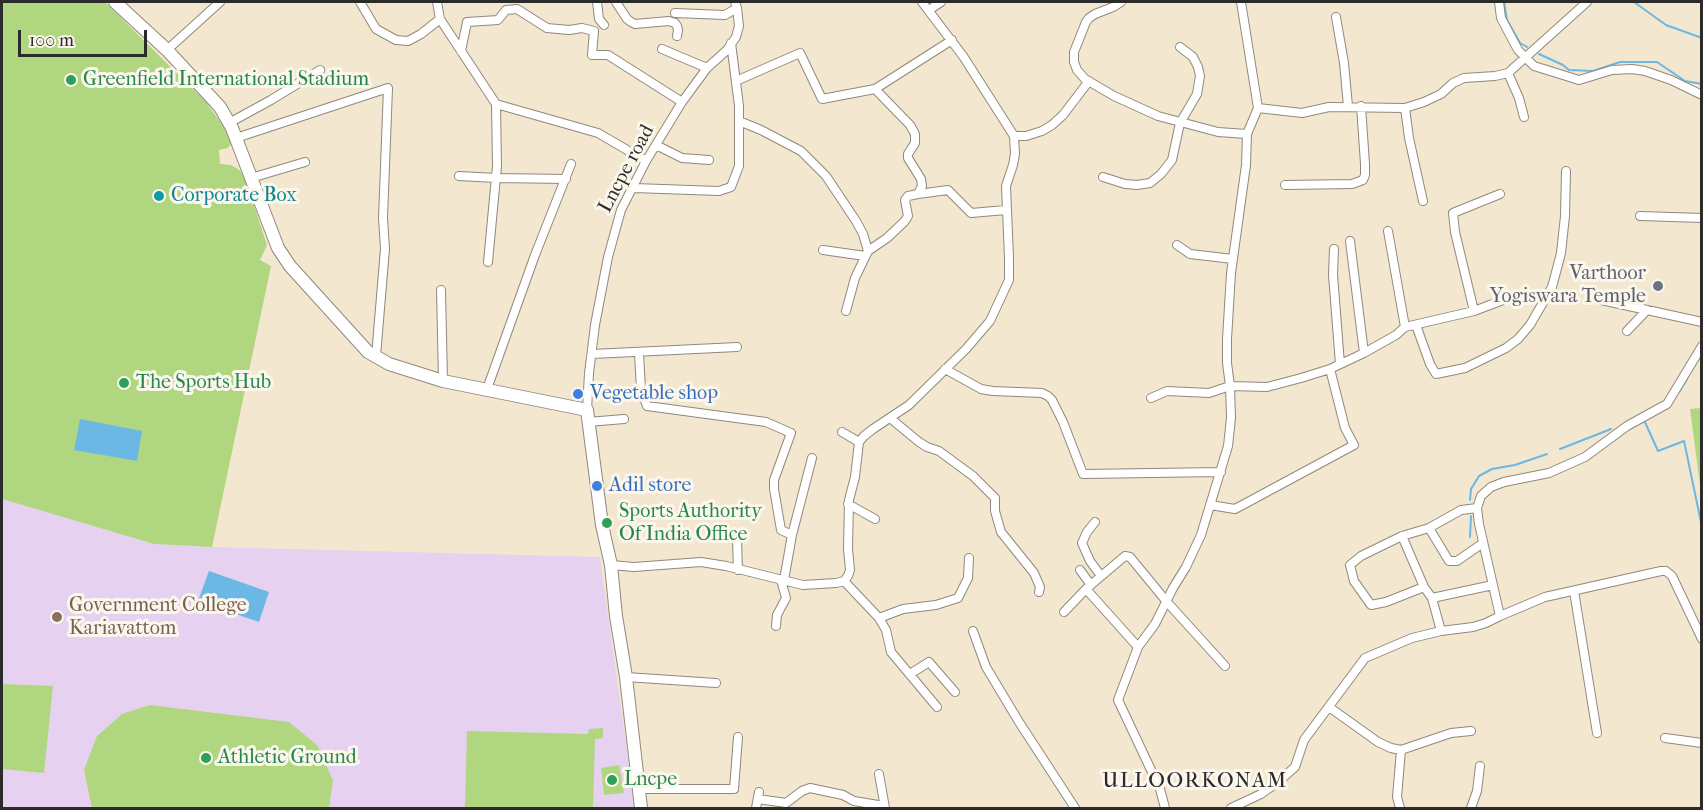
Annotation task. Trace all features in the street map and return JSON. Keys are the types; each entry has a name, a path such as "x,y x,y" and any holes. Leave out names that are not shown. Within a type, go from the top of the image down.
{"street":[{"path":"115,2 167,50 220,107 236,138 278,248 290,266 368,352 389,364 443,381 487,389 587,416 624,419"},
{"path":"167,50 220,2"},
{"path":"360,2 376,28 396,40 408,41 440,20"},
{"path":"437,2 440,20 496,104 496,178 488,262"},
{"path":"597,2 599,19 604,25"},
{"path":"616,2 627,19 635,24 669,21 675,23 678,30 676,36"},
{"path":"611,565 634,567 701,562 803,585 844,581 850,570 848,504 860,442 864,436 909,405 990,321 1009,280 1006,186 1013,165 1014,136 963,56 922,2"},
{"path":"929,10 941,2"},
{"path":"1121,2 1089,18 1074,52 1077,70 1089,81 1114,96 1149,112 1180,123 1218,132 1247,134"},
{"path":"1165,808 1160,789 1118,700 1138,647 1155,624 1201,535 1228,446 1231,418 1227,339 1233,259 1246,165 1247,134 1258,108 1241,2"},
{"path":"1499,2 1501,18 1518,50 1534,66 1579,80 1612,70 1645,71 1671,80 1701,95"},
{"path":"1258,108 1302,113 1329,107 1348,106 1405,108 1424,102 1441,94 1452,83 1464,78 1508,73 1587,2"},
{"path":"675,13 725,15 736,5"},
{"path":"634,188 719,191 731,187 739,166 739,121 732,43 739,26 736,5"},
{"path":"461,51 468,22 498,20 506,10 517,9 547,28 568,30 582,28 594,31 591,55 608,56 682,102"},
{"path":"1336,17 1348,106"},
{"path":"736,81 800,53 822,99 875,89 952,40"},
{"name":"Lncpe road","path":"587,416 588,373 608,256 621,210 646,161 682,102 707,68 732,43"},
{"path":"1103,177 1125,184 1150,183 1172,160 1180,123 1197,94 1200,76 1193,57 1180,46"},
{"path":"662,49 707,68"},
{"path":"229,123 320,70"},
{"path":"1508,73 1524,117"},
{"path":"1014,136 1026,136 1042,131 1053,124 1063,115 1089,81"},
{"path":"236,138 388,88 383,218 385,249 376,356"},
{"path":"875,89 910,124 915,134 915,143 908,158 921,179 922,186 918,194"},
{"path":"496,104 598,133 646,161"},
{"path":"1285,185 1352,184 1363,180 1365,164 1361,106"},
{"path":"1405,108 1423,201"},
{"path":"739,121 801,152 826,176 863,234 867,254"},
{"path":"657,145 682,158 709,160"},
{"path":"251,178 305,162"},
{"path":"487,389 531,265 571,164"},
{"path":"1416,325 1436,374 1465,368 1506,348 1518,339 1535,318 1552,287 1564,226 1566,171"},
{"path":"459,176 566,179"},
{"path":"846,311 855,278 867,254 906,221 908,216 905,200 908,196 948,190 971,213 1006,210"},
{"path":"1474,311 1455,232 1453,213 1500,194"},
{"path":"1640,216 1701,218"},
{"path":"1388,231 1405,327"},
{"path":"1350,241 1364,353"},
{"path":"1177,245 1190,254 1233,259"},
{"path":"1334,249 1333,275 1340,364"},
{"path":"823,250 867,254"},
{"path":"441,290 443,381"},
{"path":"1151,398 1167,391 1209,393 1230,386 1268,387 1330,369 1364,353 1396,335 1405,327 1474,311 1511,297"},
{"path":"1592,298 1701,322"},
{"path":"1627,331 1647,310"},
{"path":"1500,616 1477,508 1481,496 1491,487 1504,482 1549,473 1585,457 1627,426 1667,404 1701,346"},
{"path":"592,354 737,347"},
{"path":"639,353 641,390 647,406 766,422 791,433 774,480 774,489 781,530 792,534"},
{"path":"945,369 981,388 993,391 1042,393 1048,396 1063,422 1083,474 1221,472"},
{"path":"1210,504 1235,509 1354,445 1345,428 1330,369"},
{"path":"587,416 602,525 611,565 641,808"},
{"path":"890,418 927,447 939,451 973,476 995,498 995,511 1000,532 1034,573 1040,587 1039,592"},
{"path":"842,432 860,442"},
{"path":"776,626 777,615 786,598 783,580 792,534 812,458"},
{"path":"848,504 875,519"},
{"path":"1424,587 1386,602 1371,605 1354,581 1350,565 1402,536 1429,528 1461,510 1477,508"},
{"path":"1095,522 1086,532 1082,543 1090,561 1101,576"},
{"path":"1429,528 1449,561 1457,561 1483,543"},
{"path":"1402,536 1424,587 1432,598 1441,631"},
{"path":"737,541 738,570"},
{"path":"1064,612 1125,556 1131,558 1225,666"},
{"path":"879,618 903,609 936,605 957,598 968,578 969,558"},
{"path":"1080,570 1089,587 1138,647"},
{"path":"1236,808 1261,794 1294,767 1304,740 1365,658 1412,638 1486,623 1545,597 1666,571 1672,576 1701,639"},
{"path":"844,581 879,618 886,630 891,652 937,707"},
{"path":"1432,598 1493,585"},
{"path":"1574,591 1597,733"},
{"path":"973,631 986,667 1075,808"},
{"path":"910,674 929,662 955,692"},
{"path":"626,677 716,683"},
{"path":"1329,707 1378,742 1401,750 1451,733 1472,730"},
{"path":"639,789 734,789 738,737"},
{"path":"1665,738 1701,743"},
{"path":"1400,808 1397,797 1401,750"},
{"path":"1471,808 1477,791 1480,766"},
{"path":"756,808 759,795 786,803 802,791 810,789 843,795 855,801 884,807 879,774"}],"shaded area":[{"path":"2,499 154,544 600,557 635,808 2,808"}],"green space":[{"name":"The Sports Hub","path":"2,2 105,2 206,102 232,142 228,148 219,150 220,164 231,165 244,175 267,245 260,260 271,266 212,547 154,544 2,499"},
{"path":"1702,408 1701,493 1690,409"},
{"path":"2,684 53,686 44,773 2,769"},
{"name":"Athletic Ground","path":"150,705 289,722 318,746 333,781 329,808 92,808 84,770 97,736 122,714"},
{"path":"603,728 603,738 595,739 593,808 465,808 467,731 588,734 589,729"},
{"name":"Lncpe","path":"619,765 624,793 604,795 601,768"}],"water":[{"path":"80,419 142,431 137,461 74,450"},
{"path":"209,571 269,592 259,622 198,601"}],"waterway":[{"path":"1504,2 1507,20 1520,43 1527,47"},
{"path":"1634,2 1666,25 1702,38"},
{"path":"1539,54 1569,70 1593,71 1620,62 1657,62 1685,81 1702,84"},
{"path":"1679,392 1687,379"},
{"path":"1644,420 1658,451 1684,441 1702,527"},
{"path":"1560,449 1611,429"},
{"path":"1470,500 1471,489 1479,476 1492,469 1515,465 1547,454"},
{"path":"1470,537 1471,516"}],"place":[{"name":"Greenfield International Stadium","path":"71,80"},
{"name":"Corporate Box","path":"159,196"},
{"name":"Varthoor Yogiswara Temple","path":"1658,286"},
{"name":"The Sports Hub","path":"124,383"},
{"name":"Vegetable shop","path":"578,394"},
{"name":"Adil store","path":"597,486"},
{"name":"Sports Authority Of India Office","path":"607,523"},
{"name":"Government College Kariavattom","path":"57,617"},
{"name":"Athletic Ground","path":"206,758"},
{"name":"Lncpe","path":"612,780"}],"district":[{"name":"ULLOORKONAM","path":"1195,782"}]}
